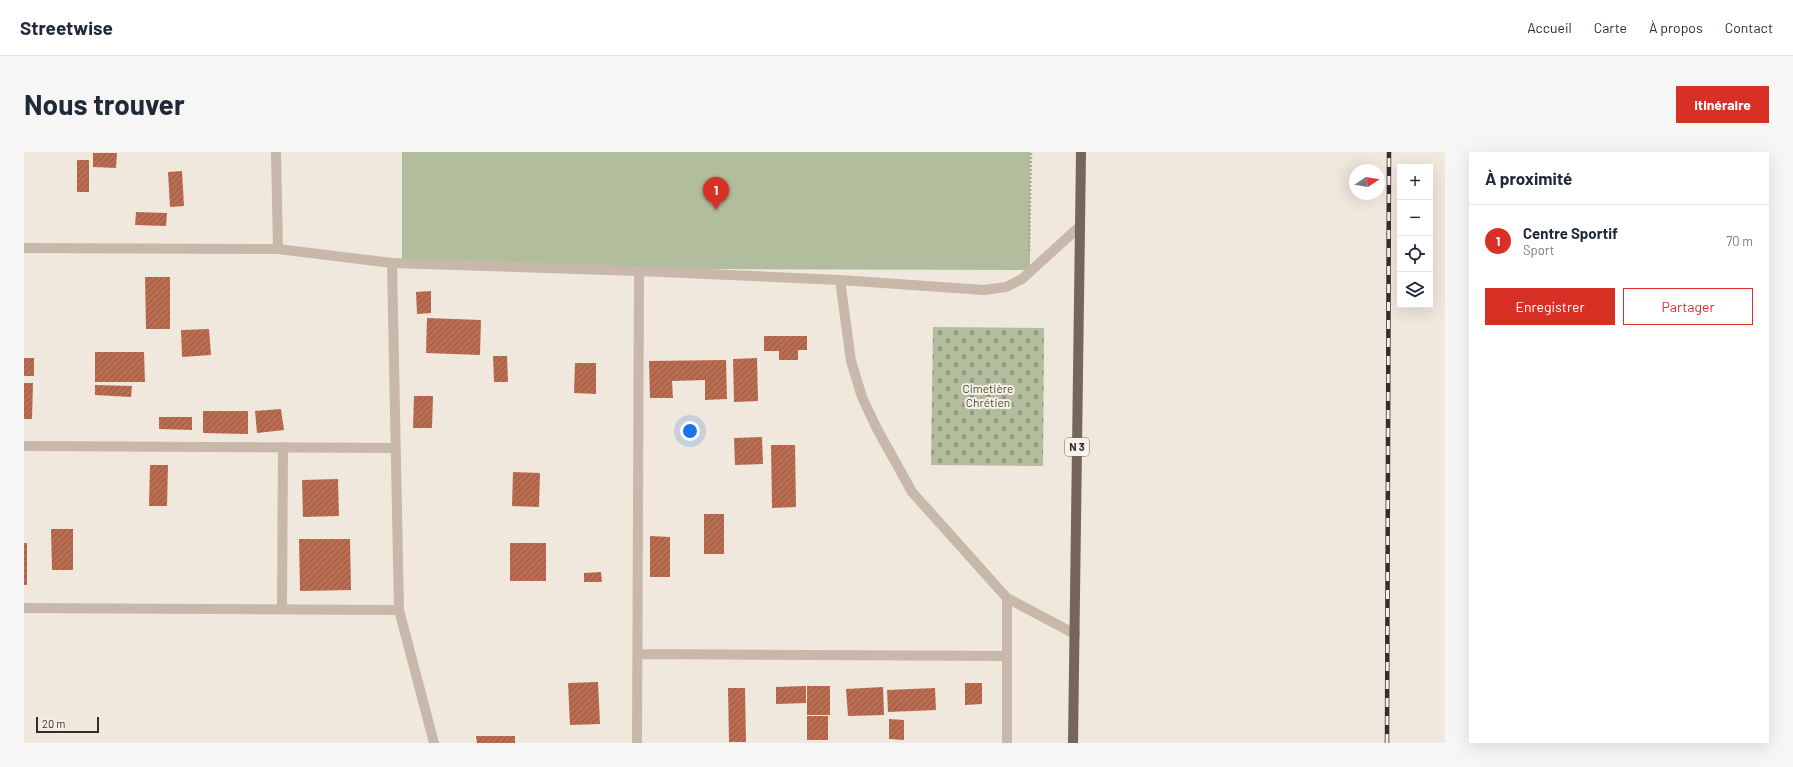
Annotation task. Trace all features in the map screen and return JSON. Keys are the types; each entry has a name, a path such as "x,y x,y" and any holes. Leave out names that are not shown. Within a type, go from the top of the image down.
{"main road":[{"name":"N 3","path":"1073,743 1081,152"}],"street":[{"path":"276,152 278,249"},
{"path":"24,248 278,249 392,263 639,271 840,280 984,290 1006,287 1022,279 1079,227"},
{"path":"392,263 399,610 434,743"},
{"path":"637,743 639,271"},
{"path":"840,280 851,361 862,397 880,434 912,492 1007,598 1075,634"},
{"path":"24,446 395,448"},
{"path":"282,447 282,609"},
{"path":"1007,598 1007,743"},
{"path":"24,608 399,610"},
{"path":"638,654 1007,656"}],"path":[{"path":"1029,273 1031,152"}],"green space":[{"path":"402,152 1030,152 1030,270 402,268"},
{"name":"Cimetière Chrétien","path":"933,327 1044,328 1043,466 931,465"}],"building":[{"path":"93,153 117,153 116,168 93,167"},
{"path":"77,160 89,160 89,192 77,192"},
{"path":"182,171 184,206 170,207 168,172"},
{"path":"136,212 167,213 166,226 135,225"},
{"path":"145,277 170,277 170,329 146,329"},
{"path":"431,291 431,313 417,314 416,292"},
{"path":"427,318 481,320 480,355 426,353"},
{"path":"209,329 211,355 182,357 181,330"},
{"path":"764,336 807,336 807,350 798,350 798,360 779,360 779,351 764,351"},
{"path":"95,352 144,352 145,382 95,382"},
{"path":"493,356 507,356 508,382 494,382"},
{"path":"24,358 34,358 34,376 24,376"},
{"path":"757,358 758,401 734,402 733,359"},
{"path":"726,360 727,399 705,400 705,380 672,381 673,398 650,398 649,361"},
{"path":"575,363 596,363 596,394 574,393"},
{"path":"24,383 33,383 32,419 24,419"},
{"path":"95,385 132,386 131,397 95,395"},
{"path":"414,396 433,396 432,428 413,428"},
{"path":"281,409 284,430 257,433 255,411"},
{"path":"203,411 248,411 248,434 203,433"},
{"path":"159,417 192,417 192,430 159,429"},
{"path":"762,437 763,464 735,465 734,438"},
{"path":"771,445 795,445 796,507 772,508"},
{"path":"150,465 168,465 167,506 149,506"},
{"path":"513,472 540,473 539,507 512,506"},
{"path":"338,479 339,516 303,517 302,480"},
{"path":"704,514 724,514 724,554 704,554"},
{"path":"51,529 73,529 73,570 52,570"},
{"path":"650,536 670,537 670,577 650,577"},
{"path":"299,539 350,539 351,590 300,591"},
{"path":"24,543 27,543 27,585 24,585"},
{"path":"510,543 546,543 546,581 510,581"},
{"path":"601,572 602,582 584,582 584,573"},
{"path":"598,682 600,724 570,725 568,683"},
{"path":"965,683 982,683 982,704 965,705"},
{"path":"806,686 806,703 776,704 776,687"},
{"path":"807,686 830,686 830,715 807,715"},
{"path":"883,687 884,715 848,716 846,689"},
{"path":"728,688 745,688 746,742 729,742"},
{"path":"935,688 936,710 888,712 887,690"},
{"path":"807,716 828,716 828,740 807,740"},
{"path":"889,719 904,720 904,740 889,739"},
{"path":"476,736 515,736 515,743 477,743"}],"railway":[{"path":"1387,743 1389,152"}],"place":[{"name":"Centre Sportif","path":"716,210"}]}
